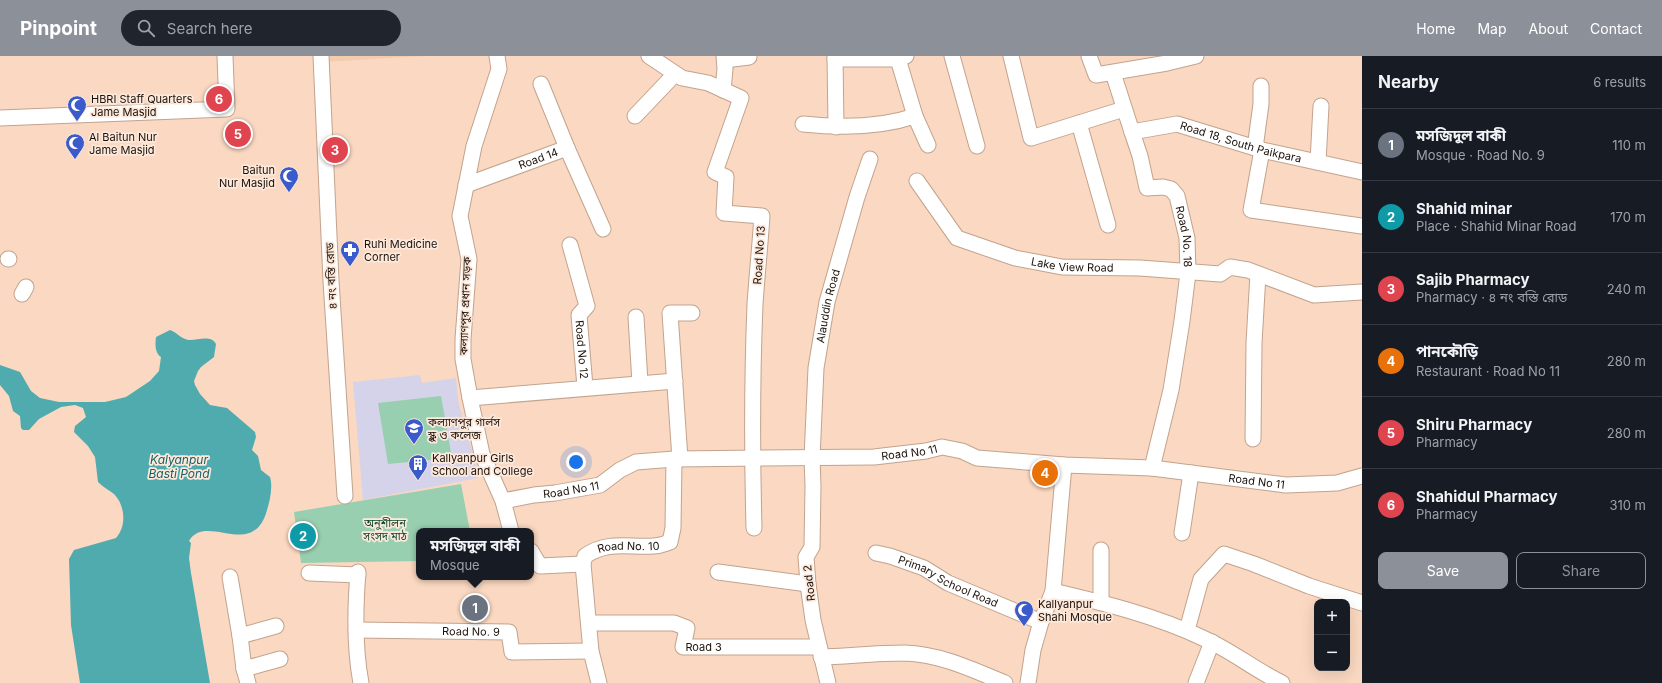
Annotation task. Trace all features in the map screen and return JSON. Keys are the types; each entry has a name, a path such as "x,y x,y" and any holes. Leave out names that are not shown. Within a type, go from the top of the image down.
{"street":[{"path":"0,118 227,108 225,56"},
{"name":"৪ নং বস্তি রোড","path":"321,56 331,281 345,496"},
{"name":"কল্যাণপুর প্রধান সড়ক","path":"497,56 499,69 474,146 460,216 469,259 463,359 482,454 503,502 510,528"},
{"path":"649,56 682,78 708,83 723,90 725,58 749,57"},
{"path":"952,56 977,146"},
{"path":"1011,56 1031,138 1124,108"},
{"path":"1089,56 1096,75 1167,64 1196,56"},
{"path":"836,127 835,58 895,57 915,116 928,145"},
{"path":"1113,73 1132,132"},
{"path":"635,116 675,74"},
{"name":"Road 14","path":"466,185 567,148 541,84"},
{"path":"1261,86 1259,149 1251,210 1362,226"},
{"name":"Road No 13","path":"723,90 741,98 715,172 726,177 724,213 762,216 756,303 752,460"},
{"path":"1318,162 1321,106"},
{"path":"803,124 836,127 889,122 915,116"},
{"path":"1079,123 1108,225"},
{"name":"Road 18, South Paikpara","path":"1132,132 1177,124 1259,149 1362,172"},
{"name":"Road No. 18","path":"1132,132 1140,156 1147,188 1163,187 1171,189 1177,196 1187,238 1188,273"},
{"path":"567,148 603,229"},
{"name":"Alauddin Road","path":"812,458 816,368 827,302 857,197 870,159"},
{"name":"Lake View Road","path":"917,181 956,238 1015,258 1062,267 1140,268 1188,273 1220,274 1230,267 1248,270 1314,295 1362,292"},
{"name":"Road No 12","path":"570,245 587,306 579,315 585,387"},
{"path":"1152,468 1171,390 1188,273"},
{"path":"1253,439 1254,343 1258,274"},
{"path":"677,459 675,381 670,313 692,313"},
{"path":"636,317 640,383"},
{"name":"Road No 12","path":"470,398 585,387 675,381"},
{"name":"Road No 11","path":"503,502 534,495 600,485 620,470 636,462 677,459 752,460 874,457 926,451 942,447 962,451 978,458 1152,468 1286,486 1337,483 1362,476"},
{"name":"Road 2","path":"812,458 812,547 806,557 808,584 820,652 828,683"},
{"name":"Road No. 10","path":"583,564 585,556 589,553 618,545 654,546 670,542 673,528 677,459"},
{"path":"752,460 754,528"},
{"path":"1028,683 1033,650 1041,622 1053,591 1064,464"},
{"path":"1182,533 1191,473"},
{"path":"1101,550 1101,602"},
{"name":"Primary School Road","path":"876,553 890,556 924,568 948,583 1041,622"},
{"path":"1187,630 1201,579 1224,554 1310,586 1362,603"},
{"path":"534,557 540,566 583,564 591,651 599,683"},
{"path":"718,572 808,584"},
{"path":"310,573 358,574 355,602 358,664 361,683"},
{"path":"230,577 246,676 280,659"},
{"path":"1053,591 1101,602 1187,630 1212,642 1259,672 1282,683"},
{"name":"Road 3","path":"589,623 674,623 687,628 683,647 820,652 906,653 958,664 1005,683"},
{"path":"240,636 276,626"},
{"name":"Road No. 9","path":"356,630 509,632 512,652 591,651"},
{"path":"1196,683 1212,642"}],"shaded area":[{"path":"323,56 424,56 323,62"},
{"name":"কল্যাণপুর গার্লস স্কুল ও কলেজ","path":"420,375 422,383 456,378 458,400 465,429 476,462 478,478 363,500 353,382"}],"green space":[{"path":"441,396 452,458 388,464 378,403"},
{"name":"অনুশীলন সংসদ মাঠ","path":"461,484 469,528 416,528 416,561 301,563 294,512"}],"water":[{"name":"Kalyanpur Basti Pond","path":"170,330 187,340 208,339 214,341 216,344 214,357 198,371 194,381 195,385 200,394 210,405 227,408 255,432 256,437 252,450 258,456 261,470 270,477 271,481 267,510 260,525 251,532 241,535 206,531 197,533 189,541 191,543 189,558 191,573 210,683 80,683 71,625 69,559 74,550 116,538 122,528 122,510 118,499 114,494 98,482 95,457 88,446 74,432 75,426 86,417 83,408 75,405 61,407 39,419 29,430 23,430 21,428 20,416 13,411 9,396 0,385 0,365 20,372 31,391 40,398 59,402 105,402 126,397 150,381 159,371 161,357 157,351 156,337"}],"place":[{"name":"Shahidul Pharmacy","path":"219,99"},
{"name":"HBRI Staff Quarters Jame Masjid","path":"77,122"},
{"name":"Shiru Pharmacy","path":"238,134"},
{"name":"Sajib Pharmacy","path":"335,150"},
{"name":"Al Baitun Nur Jame Masjid","path":"75,160"},
{"name":"Baitun Nur Masjid","path":"289,193"},
{"name":"Ruhi Medicine Corner","path":"350,267"},
{"name":"কল্যাণপুর গার্লস স্কুল ও কলেজ","path":"414,445"},
{"name":"পানকৌড়ি","path":"1045,473"},
{"name":"Kallyanpur Girls School and College","path":"418,481"},
{"name":"Shahid minar","path":"303,536"},
{"name":"মসজিদুল বাকী","path":"475,608"},
{"name":"Kallyanpur Shahi Mosque","path":"1024,627"}]}
